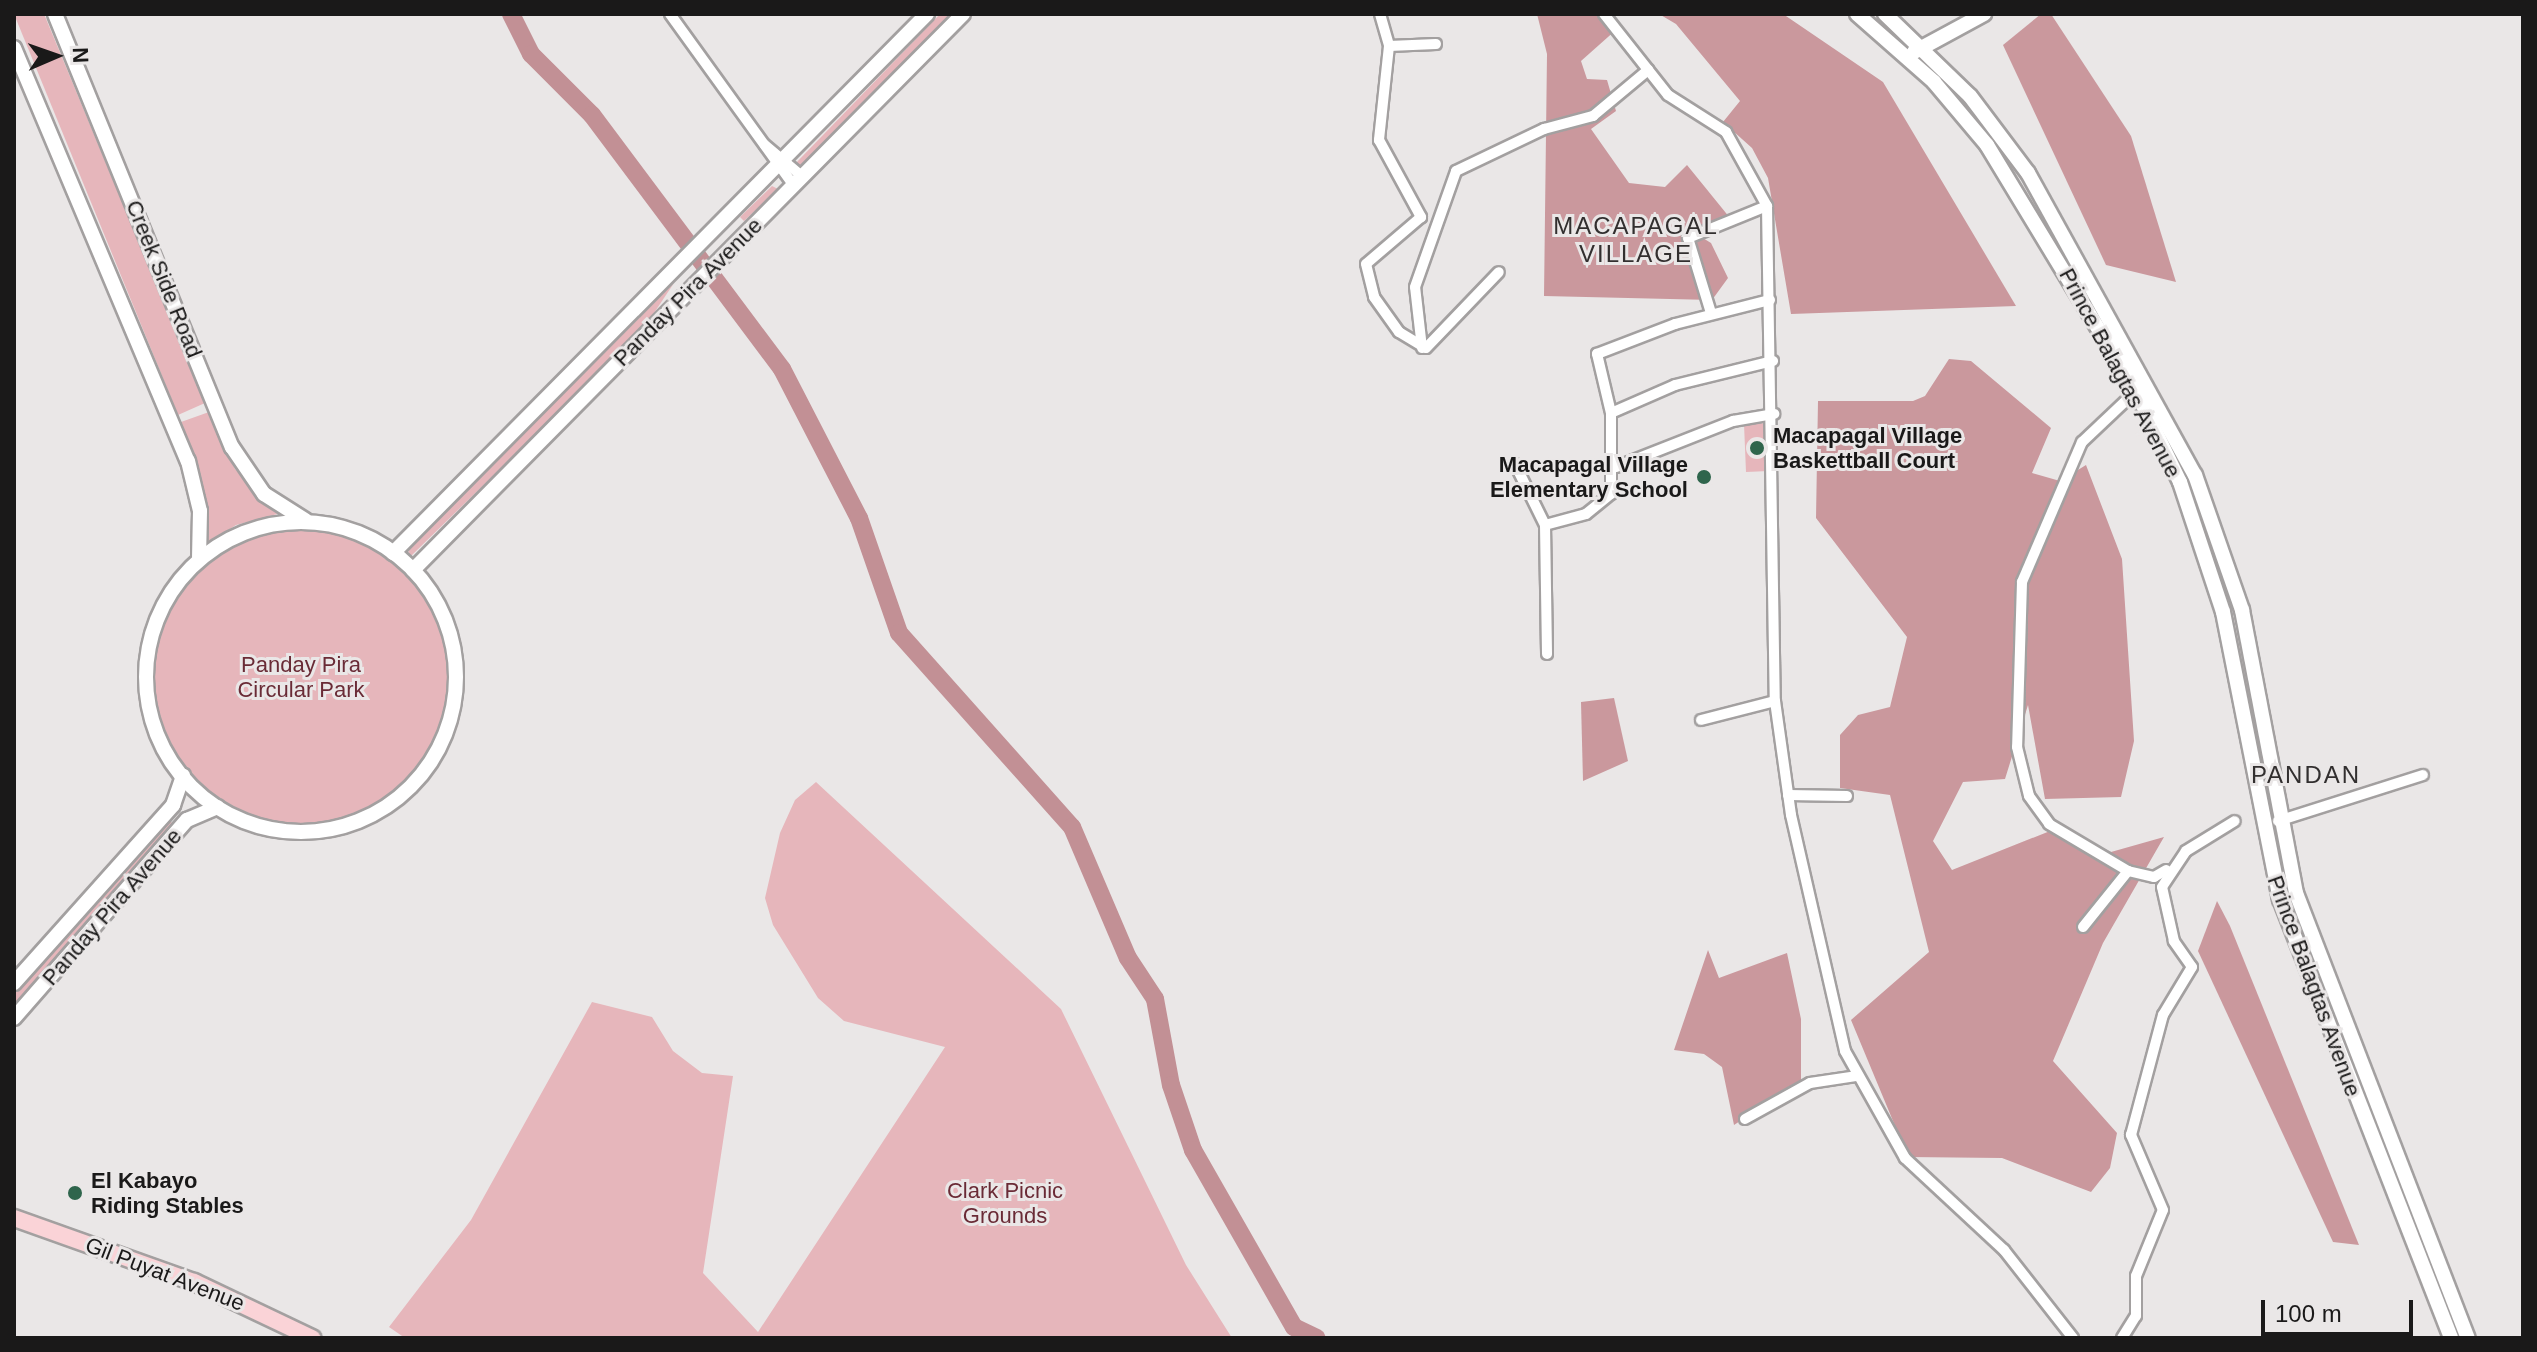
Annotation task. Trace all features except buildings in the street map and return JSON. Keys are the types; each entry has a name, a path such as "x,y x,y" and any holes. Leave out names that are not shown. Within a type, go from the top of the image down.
{"main road":[{"name":"Creek Side Road","path":"55,14 232,447 264,494 305,520"},
{"name":"Panday Pira Avenue","path":"393,553 663,284 927,14"},
{"name":"Panday Pira Avenue","path":"413,570 963,14"},
{"name":"Prince Balagtas Avenue","path":"1857,14 1906,56 1987,145 2136,391 2180,482 2223,612 2280,899 2451,1338"},
{"name":"Prince Balagtas Avenue","path":"1885,14 1970,96 2028,173 2195,475 2242,610 2278,821 2317,953 2468,1338"},
{"path":"1906,56 1960,20 1984,14"},
{"path":"14,48 188,461 200,511 199,557"},
{"path":"305,520 351,531 393,553 413,570 444,618 456,681 446,736 410,789 385,811 330,832 271,830 217,807 183,776 154,723 147,663 163,605 199,557 247,529 305,520"},
{"name":"Panday Pira Avenue","path":"14,983 173,805 183,776"},
{"name":"Panday Pira Avenue","path":"14,1018 187,820 217,807"},
{"name":"Gil Puyat Avenue","path":"14,1218 194,1282 312,1338"}],"street":[{"path":"670,14 763,144 798,181"},
{"path":"1380,14 1389,46 1379,140 1421,217 1373,256 1365,273 1389,321 1422,348"},
{"path":"1604,14 1648,70 1691,114 1726,132 1767,206 1774,414 1775,701 1788,795 1829,990 1857,1076 1911,1166 2004,1250 2073,1338"},
{"path":"1389,46 1436,44"},
{"path":"1422,348 1415,287 1456,171 1544,129 1593,116 1648,70"},
{"path":"1711,313 1688,238 1767,206"},
{"path":"1422,348 1499,272"},
{"path":"1545,525 1602,505 1616,467 1611,413 1594,357 1711,313 1770,300"},
{"path":"1611,413 1675,385 1773,361"},
{"path":"2136,391 2082,442 2022,582 2016,684 2017,747 2029,796 2049,824 2128,871 2154,877 2235,821"},
{"path":"1616,467 1733,421 1774,414"},
{"path":"1515,464 1545,525 1547,654"},
{"path":"1701,720 1775,701"},
{"path":"2278,821 2423,775"},
{"path":"1788,795 1847,796"},
{"path":"2122,1338 2136,1316 2136,1276 2163,1210 2131,1135 2163,1015 2192,967 2170,927 2166,870"},
{"path":"2083,927 2128,871"},
{"path":"1745,1119 1810,1083 1857,1076"}],"green space":[{"path":"14,14 44,14 205,403 178,415"},
{"path":"940,14 957,14 802,168 794,165"},
{"path":"772,186 778,189 744,221 740,217"},
{"path":"674,283 644,328 410,557 408,550"},
{"path":"209,412 235,469 281,513 236,525 203,547 205,500 181,422"},
{"name":"Macapagal Village Baskettball Court","path":"1767,423 1769,471 1746,472 1744,424"},
{"name":"Panday Pira Circular Park","path":"302,528 331,531 359,539 385,553 417,582 440,620 448,648 451,677 448,706 440,734 426,760 397,792 359,815 331,823 302,826 273,823 245,815 219,801 187,772 164,734 156,706 153,677 156,648 164,620 178,594 207,562 245,539 273,531"},
{"name":"Clark Picnic Grounds","path":"816,782 1061,1009 1186,1265 1232,1338 405,1338 389,1327 471,1220 592,1002 652,1017 673,1051 702,1073 733,1076 703,1273 758,1332 945,1047 844,1021 818,998 773,925 765,898 780,833 795,800"},
{"path":"167,819 175,825 14,1008 14,992"}],"shaded area":[{"path":"1537,14 1610,14 1617,29 1581,61 1587,79 1607,80 1616,111 1591,129 1629,183 1665,187 1687,165 1730,218 1693,232 1711,243 1728,278 1712,300 1544,296 1547,54"},
{"path":"1659,14 1783,14 1883,82 2016,306 1791,314 1768,178 1752,148 1723,122 1740,101 1676,24"},
{"path":"2041,14 2051,14 2131,136 2176,282 2106,265 2003,45"},
{"path":"1949,359 1971,361 2051,428 2032,473 2060,481 2086,465 2122,559 2134,741 2121,797 2045,799 2028,705 2005,779 1963,782 1933,841 1952,870 2060,827 2111,852 2164,837 2103,943 2053,1061 2117,1133 2110,1168 2091,1192 2002,1158 1908,1157 1851,1020 1929,952 1890,795 1840,788 1840,735 1858,715 1890,707 1907,637 1816,518 1818,401 1913,401 1925,396"},
{"path":"1614,698 1628,761 1583,781 1581,702"},
{"path":"2217,901 2230,926 2359,1245 2333,1242 2198,951"},
{"path":"1708,950 1719,978 1787,953 1801,1019 1801,1081 1734,1125 1722,1067 1704,1054 1674,1050"}],"waterway":[{"path":"511,14 531,54 592,115 782,369 859,518 899,633 1072,827 1128,958 1155,999 1171,1085 1193,1150 1294,1327 1317,1338"}],"place":[{"name":"Macapagal Village Baskettball Court","path":"1757,448"},
{"name":"Macapagal Village Elementary School","path":"1704,477"},
{"name":"El Kabayo Riding Stables","path":"75,1193"}],"district":[{"name":"MACAPAGAL VILLAGE","path":"1636,240"},
{"name":"PANDAN","path":"2306,775"}]}
